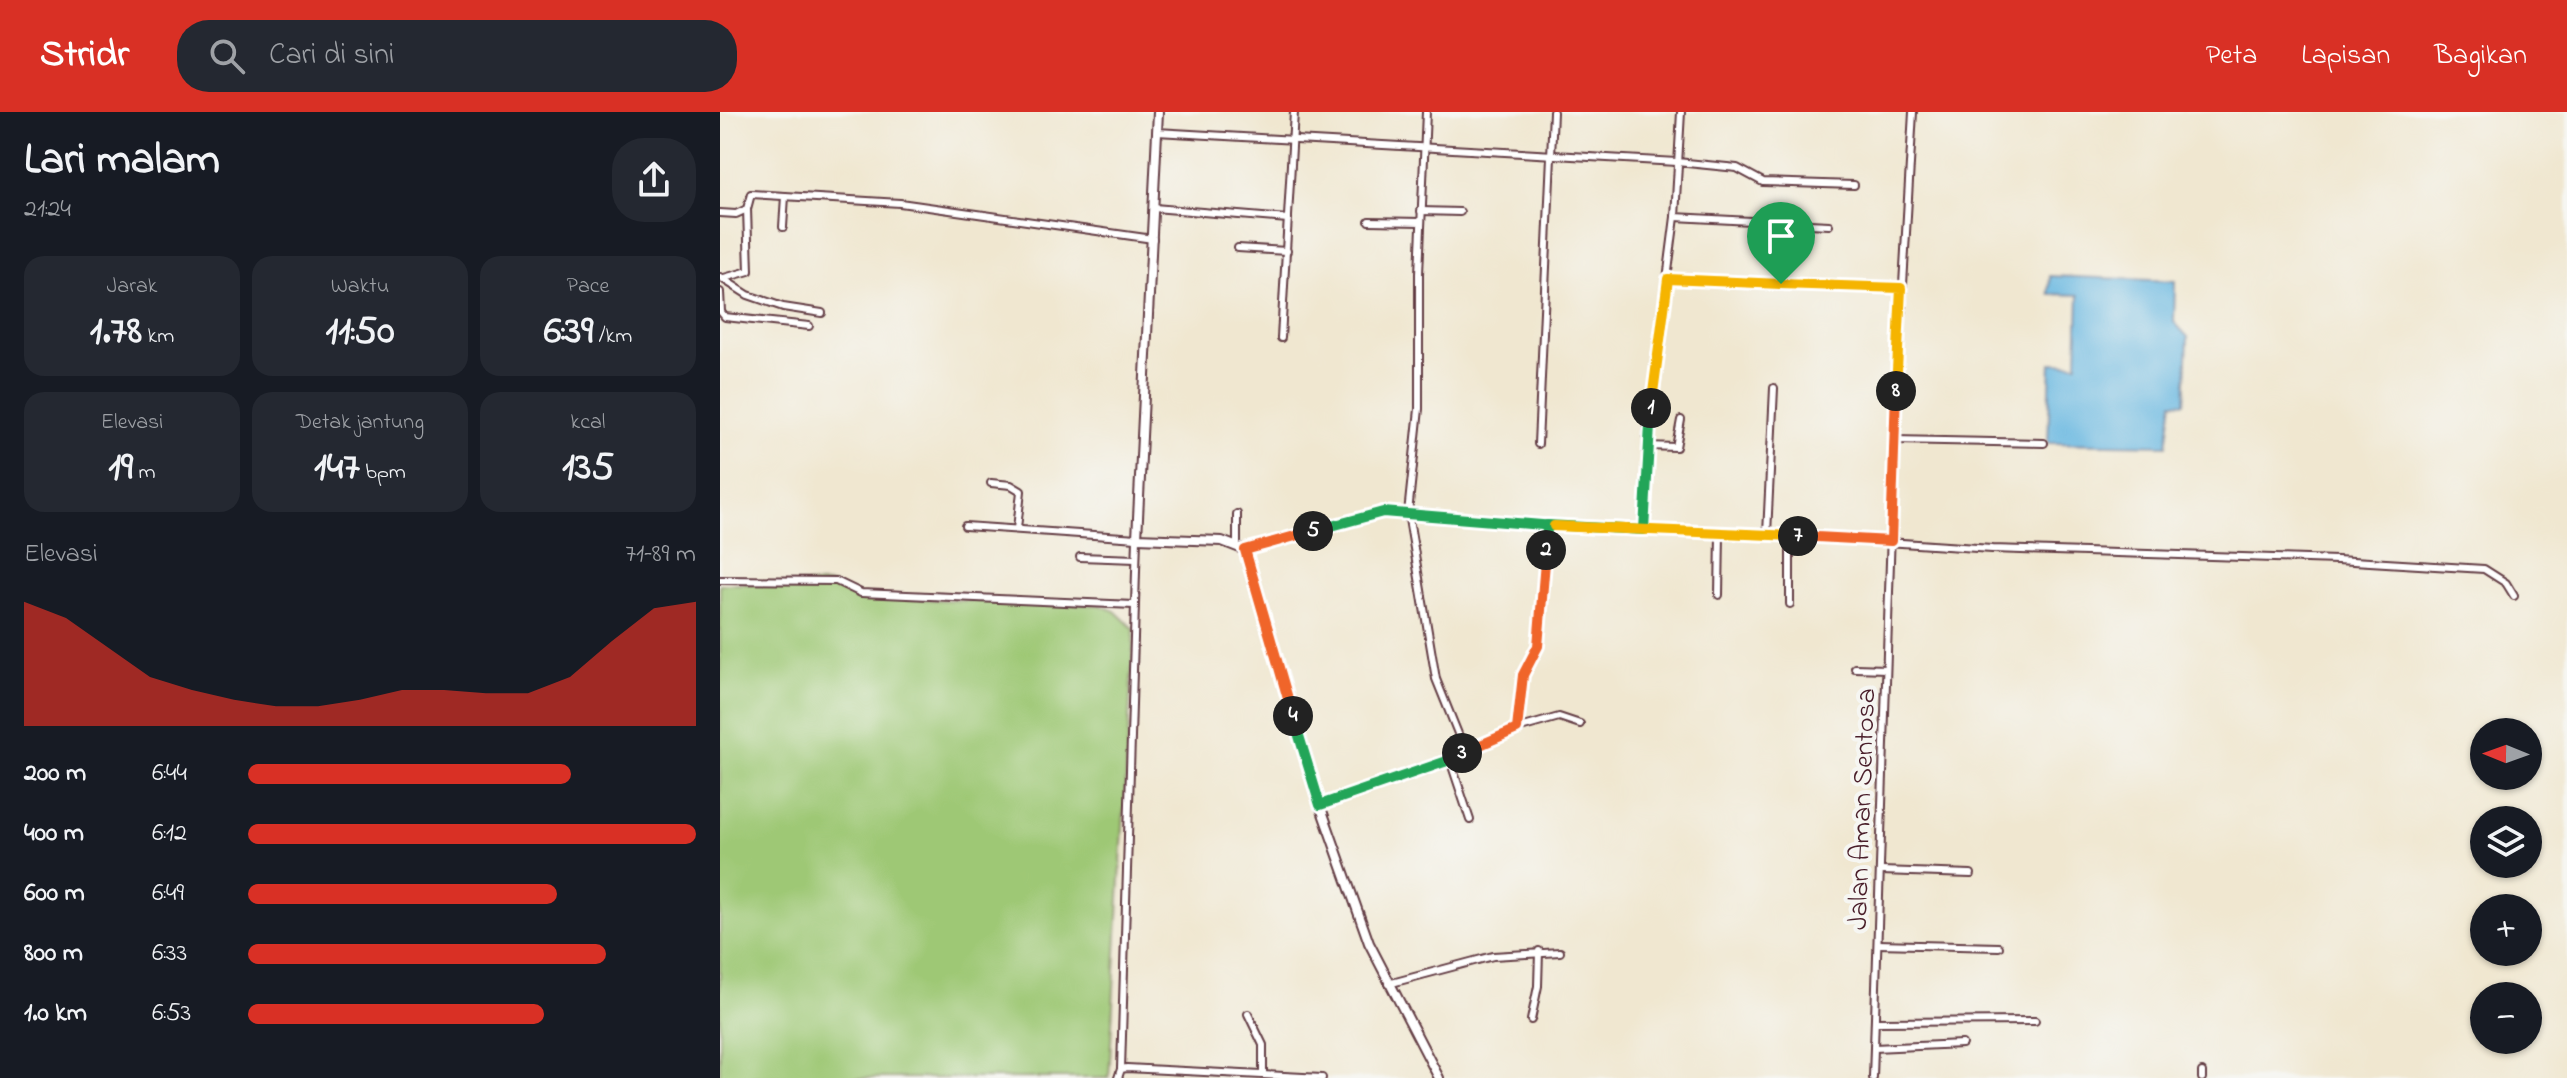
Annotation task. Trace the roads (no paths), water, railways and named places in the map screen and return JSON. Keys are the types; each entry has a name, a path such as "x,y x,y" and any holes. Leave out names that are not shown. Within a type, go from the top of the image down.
{"street":[{"path":"1118,1078 1121,1069 1134,605 1158,112"},
{"path":"1281,338 1294,112"},
{"path":"1426,112 1421,211 1419,409 1408,513 1436,679 1465,751"},
{"path":"1538,444 1553,112"},
{"path":"1644,530 1647,446 1675,217 1681,112"},
{"name":"Jalan Aman Sentosa","path":"1873,1078 1894,440 1913,112"},
{"path":"1157,132 1424,150 1677,162 1737,168 1763,182 1854,185"},
{"path":"722,278 749,271 747,209 751,194 900,203 1153,239"},
{"path":"783,227 785,196"},
{"path":"1154,208 1288,219"},
{"path":"720,213 736,214 747,209"},
{"path":"1421,211 1460,212"},
{"path":"1675,217 1829,225"},
{"path":"1369,221 1421,222"},
{"path":"1238,248 1287,251"},
{"path":"722,278 748,295 783,307 822,313"},
{"path":"1668,279 1901,288"},
{"path":"720,292 721,312 725,317 809,326"},
{"path":"1767,534 1774,388"},
{"path":"1647,446 1676,447 1681,420"},
{"path":"1894,440 2044,443"},
{"path":"991,483 1011,485 1021,491 1017,529"},
{"path":"965,526 1241,547 1379,513 1408,513 1547,525 1767,534 2100,554 2337,560 2484,569 2506,583 2514,596"},
{"path":"1237,514 1241,547 1320,805 1369,943 1439,1078"},
{"path":"1517,729 1523,675 1538,646 1547,525"},
{"path":"1719,595 1720,534"},
{"path":"1790,536 1790,604"},
{"path":"1080,557 1136,559"},
{"path":"720,580 836,581 861,593 1134,605"},
{"path":"1855,668 1886,669"},
{"path":"1320,805 1450,760 1517,729 1559,717 1580,724"},
{"path":"1450,760 1470,820"},
{"path":"1881,871 1971,874"},
{"path":"1878,944 1999,947"},
{"path":"1531,1020 1538,986 1539,951"},
{"path":"1388,984 1493,956 1560,952"},
{"path":"1248,1014 1263,1045 1263,1074"},
{"path":"1876,1022 2035,1021"},
{"path":"1874,1048 1962,1044"},
{"path":"1121,1069 1322,1078"}],"water":[{"path":"2050,276 2175,281 2174,322 2188,337 2185,403 2173,402 2167,445 2048,443 2051,363 2077,364 2079,295 2049,294"}]}
